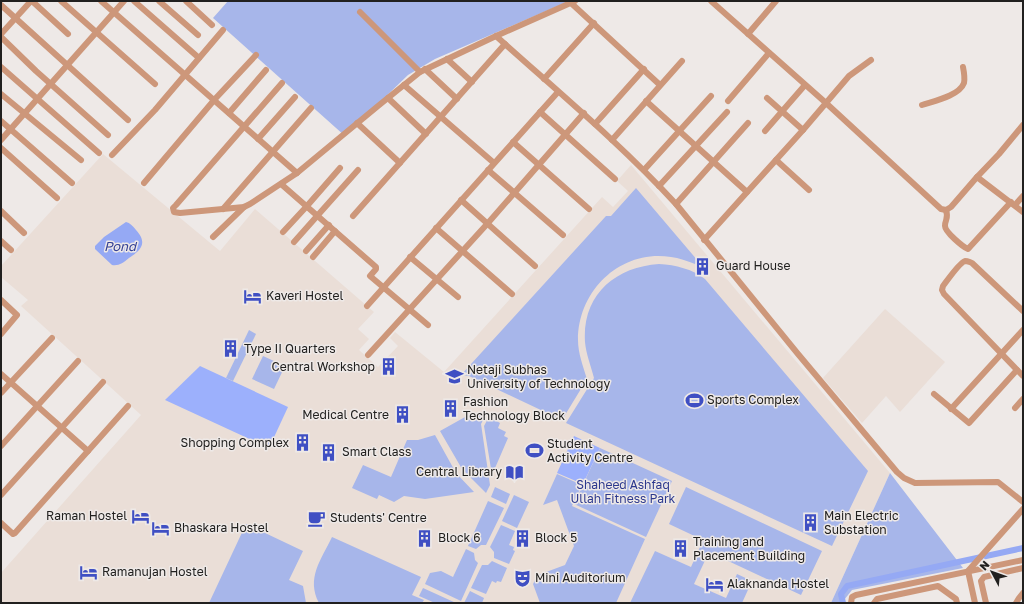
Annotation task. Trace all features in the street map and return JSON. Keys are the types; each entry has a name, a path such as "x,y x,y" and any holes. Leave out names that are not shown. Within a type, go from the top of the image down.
{"street":[{"path":"1,34 31,1 68,34"},
{"path":"61,1 155,84"},
{"path":"101,1 297,173"},
{"path":"1,140 124,1"},
{"path":"134,1 199,58"},
{"path":"159,1 198,35"},
{"path":"186,1 212,25"},
{"path":"711,1 826,103 941,209 946,210 951,207 977,177 1020,134 1023,126"},
{"path":"748,34 776,1"},
{"path":"213,237 244,207 297,173 423,71 496,36 573,2 660,84"},
{"path":"1,5 128,120"},
{"path":"360,12 423,71 458,98"},
{"path":"544,79 594,23"},
{"path":"112,155 185,75 223,30"},
{"path":"496,36 558,92 584,113 644,170 676,204 844,409 904,478 915,483 998,482 1023,502"},
{"path":"1,38 108,135"},
{"path":"353,216 505,44"},
{"path":"728,101 769,53"},
{"path":"144,183 214,100 256,55"},
{"path":"447,59 472,82"},
{"path":"704,240 803,130 849,76 871,60"},
{"path":"612,140 660,84 682,61"},
{"path":"1,67 99,153"},
{"path":"922,105 948,97 959,89 964,83 963,67"},
{"path":"595,124 644,69"},
{"path":"229,114 266,70"},
{"path":"244,207 180,213 174,212 173,210 243,126 282,83"},
{"path":"404,85 494,163"},
{"path":"765,131 805,85"},
{"path":"367,306 558,92"},
{"path":"1,94 81,160"},
{"path":"644,170 711,96"},
{"path":"258,139 294,97"},
{"path":"388,98 426,134"},
{"path":"767,98 803,130"},
{"path":"646,101 747,192"},
{"path":"223,209 310,108"},
{"path":"540,112 615,179"},
{"path":"659,186 727,112"},
{"path":"368,355 584,113"},
{"path":"1,121 72,183"},
{"path":"357,123 400,163"},
{"path":"676,204 748,123"},
{"path":"513,142 589,209"},
{"path":"1,148 57,198"},
{"path":"776,160 808,190"},
{"path":"283,232 340,168"},
{"path":"294,242 358,170"},
{"path":"488,170 563,235"},
{"path":"977,177 1023,212"},
{"path":"281,184 376,267 370,276 428,324"},
{"path":"946,210 948,216 945,226 947,231 968,249 1023,196"},
{"path":"461,200 488,222 536,266"},
{"path":"1,211 24,232"},
{"path":"306,251 329,225"},
{"path":"436,228 512,294"},
{"path":"313,257 335,231"},
{"path":"1,241 11,250"},
{"path":"410,258 458,297"},
{"path":"1023,311 972,263 967,261 960,265 943,286 942,290 944,294 1000,354 1023,376"},
{"path":"1,300 17,315 2,330"},
{"path":"951,409 1023,330"},
{"path":"1,393 52,338"},
{"path":"1,446 78,361"},
{"path":"934,394 967,423 971,422 1017,370"},
{"path":"1,374 38,405 88,451"},
{"path":"1,495 103,382"},
{"path":"1015,408 1023,399"},
{"path":"1,523 11,533 15,533 128,406"},
{"path":"968,571 1023,509"},
{"path":"851,603 852,597 856,595 1023,560"},
{"path":"986,603 981,581 984,577 1023,568"},
{"path":"968,571 975,603"},
{"path":"874,603 876,599 938,586 956,599 957,603"},
{"path":"1016,603 1023,593"}],"shaded area":[{"name":"Netaji Subhas University of Technology","path":"103,154 220,251 255,209 374,312 358,329 369,339 359,350 378,367 398,346 390,338 395,332 444,372 602,197 613,207 628,191 617,181 631,165 890,473 831,603 1,603 1,573 141,415 21,306 28,300 1,277 1,266"},
{"path":"885,309 945,362 900,412 886,396 862,423 823,378"},
{"path":"200,366 288,407 269,448 165,400"},
{"path":"574,436 600,448 583,484 557,473"}],"green space":[{"path":"228,1 569,1 435,59 408,75 345,136 213,18"},
{"path":"636,188 698,261 695,264 674,257 653,256 635,260 620,267 606,277 594,290 586,305 580,322 578,340 580,355 587,379 562,420 469,376 461,375 606,216 611,216"},
{"name":"Sports Complex","path":"659,264 684,268 705,279 868,471 832,546 566,423 594,378 587,356 585,342 589,310 595,297 604,286 628,271 643,266"},
{"path":"249,330 256,334 233,381 226,378"},
{"path":"263,356 285,366 274,389 252,379"},
{"path":"474,412 484,418 481,424 490,485 486,493 462,469 440,431"},
{"path":"489,417 500,423 498,428 506,432 504,436 508,438 492,475 484,426"},
{"path":"435,435 456,473 474,492 425,499 404,496 394,502 379,495 377,499 352,488 363,465 391,477 407,440 418,440"},
{"name":"Shaheed Ashfaq Ullah Fitness Park","path":"600,448 672,481 646,537 574,504"},
{"path":"890,473 963,568 852,590 844,600 845,603 831,603"},
{"path":"557,474 582,485 572,506 645,539 616,603 540,603 533,584 538,575 565,565 574,546 557,500 543,505"},
{"path":"495,487 510,494 506,504 491,497"},
{"path":"686,487 822,551 801,595 709,552 694,584 726,598 737,574 752,581 742,603 630,603 655,551 691,567 703,540 669,524"},
{"path":"514,495 529,502 517,528 502,521"},
{"path":"488,501 504,508 486,545 481,545 476,549 468,546"},
{"path":"246,524 303,551 289,580 303,586 306,603 209,603"},
{"path":"501,525 515,531 509,545 514,547 513,550 515,551 509,564 494,558 494,552 490,547"},
{"path":"332,537 421,577 412,595 424,600 422,603 319,603 315,594 314,577 316,569"},
{"path":"466,549 474,553 475,560 478,563 461,601 425,584 430,573 441,571 453,577"},
{"path":"492,561 507,568 501,582 497,581 496,583 492,581 486,594 471,588 482,565 488,565"},
{"path":"423,588 456,603 435,603 419,596"},
{"path":"470,591 484,598 482,603 464,603"}],"water":[{"name":"Pond","path":"126,222 133,226 140,235 142,239 142,246 123,263 119,265 112,265 95,249 95,246 104,237"}],"waterway":[{"path":"843,603 841,594 847,586 1023,548"}],"place":[{"name":"Guard House","path":"703,266"},
{"name":"Kaveri Hostel","path":"253,296"},
{"name":"Type II Quarters","path":"231,349"},
{"name":"Central Workshop","path":"388,367"},
{"name":"Netaji Subhas University of Technology","path":"454,377"},
{"name":"Sports Complex","path":"694,400"},
{"name":"Fashion Technology Block","path":"450,409"},
{"name":"Medical Centre","path":"402,415"},
{"name":"Shopping Complex","path":"302,443"},
{"name":"Student Activity Centre","path":"534,451"},
{"name":"Smart Class","path":"329,452"},
{"name":"Central Library","path":"515,472"},
{"name":"Raman Hostel","path":"140,516"},
{"name":"Students' Centre","path":"317,518"},
{"name":"Main Electric Substation","path":"811,523"},
{"name":"Bhaskara Hostel","path":"161,528"},
{"name":"Block 6","path":"425,538"},
{"name":"Block 5","path":"522,538"},
{"name":"Training and Placement Building","path":"680,549"},
{"name":"Ramanujan Hostel","path":"89,572"},
{"name":"Mini Auditorium","path":"522,578"},
{"name":"Alaknanda Hostel","path":"714,584"}]}
